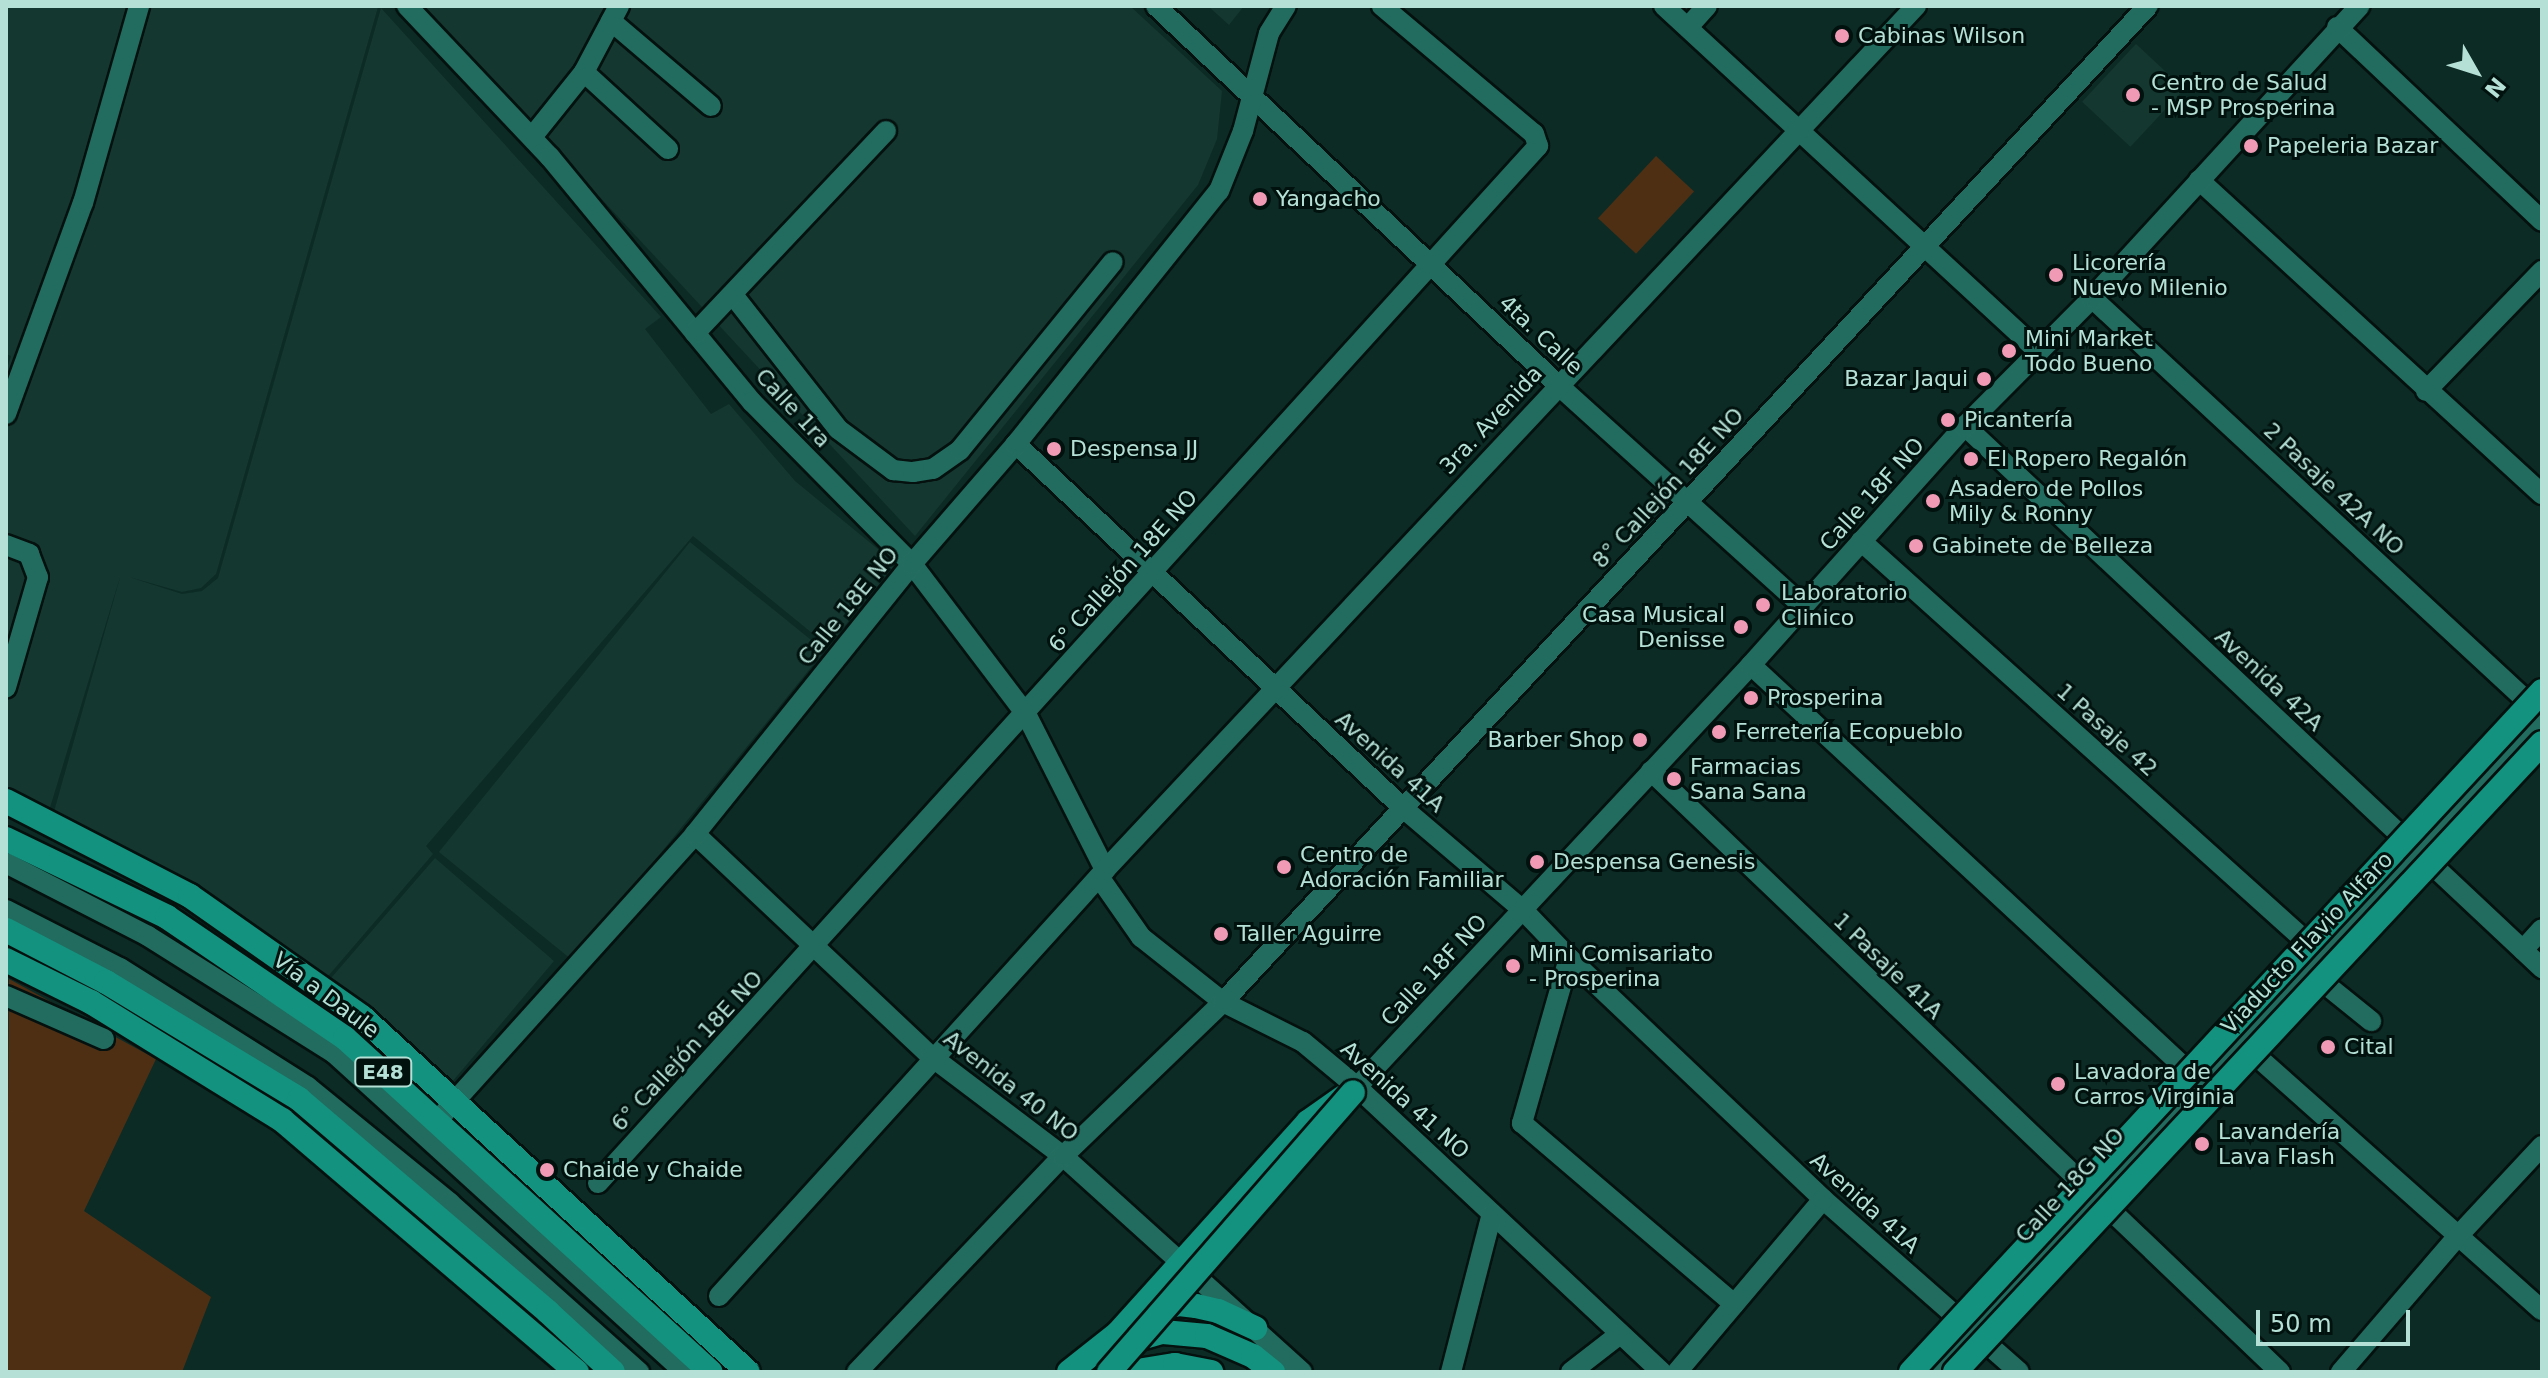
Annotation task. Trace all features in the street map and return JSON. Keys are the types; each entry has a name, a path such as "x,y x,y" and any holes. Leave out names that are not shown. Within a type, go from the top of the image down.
{"main road":[{"name":"Viaducto Flavio Alfaro","path":"1911,1372 2542,691"},
{"name":"Viaducto Flavio Alfaro","path":"1955,1372 2542,743"},
{"name":"Vía a Daule","path":"6,801 58,825 190,896 362,1017 444,1112 711,1372"},
{"path":"58,825 114,889"},
{"name":"Vía a Daule","path":"6,839 167,917 345,1038 444,1112 748,1372"},
{"path":"6,930 106,982 299,1099 548,1312 613,1372"},
{"path":"6,960 91,1002 282,1120 577,1372"},
{"path":"1118,1333 1308,1122 1355,1090"},
{"path":"1109,1372 1355,1090"},
{"path":"1070,1372 1118,1333 1160,1307 1179,1304 1218,1311 1255,1328"},
{"path":"1070,1372 1134,1339 1163,1332 1207,1336 1253,1356 1273,1372"},
{"path":"1131,1372 1175,1365 1211,1372"}],"street":[{"path":"6,414 83,203 139,6"},
{"name":"Calle 1ra","path":"407,6 532,137 752,402 912,564 1026,714 1104,877"},
{"name":"4ta. Calle","path":"1156,6 1557,384 1803,606"},
{"name":"Calle 18E NO","path":"444,1112 695,834 912,564 1016,444 1219,191 1243,131 1269,33 1286,6"},
{"name":"6° Callejón 18E NO","path":"598,1183 1538,146 1538,140 1382,6"},
{"path":"1664,6 2038,351"},
{"path":"1688,27 1707,6"},
{"name":"3ra. Avenida","path":"719,1296 932,1057 1104,877 1557,384 1916,6"},
{"name":"8° Callejón 18E NO","path":"857,1372 1063,1156 1223,1002 2148,6"},
{"name":"Calle 18F NO","path":"1355,1090 1751,665 1965,426 2092,298 2337,27 2360,6"},
{"path":"532,137 584,72 615,13 711,106"},
{"path":"2337,27 2542,221"},
{"path":"584,72 668,149"},
{"path":"695,333 886,131"},
{"path":"2199,180 2542,494"},
{"path":"733,295 838,429 893,470 913,472 933,469 960,450 1113,262"},
{"path":"2426,391 2542,271"},
{"name":"2 Pasaje 42A NO","path":"2092,298 2542,716"},
{"name":"Avenida 42A","path":"1965,426 2542,968"},
{"name":"Avenida 41A","path":"1016,444 1403,808 1523,910 1569,958 1823,1199 2019,1372"},
{"name":"1 Pasaje 42","path":"1861,541 2314,961 2371,1021"},
{"path":"6,545 29,554 38,577 6,687"},
{"path":"1751,665 2199,1081"},
{"name":"Calle 18G NO","path":"1930,1372 2542,716"},
{"name":"1 Pasaje 41A","path":"1651,771 2280,1372"},
{"name":"Avenida 40 NO","path":"695,834 932,1057 1063,1156 1302,1372"},
{"name":"Vía a Daule","path":"6,863 148,936 334,1053 685,1372"},
{"name":"Avenida 41 NO","path":"1104,877 1141,937 1223,1002 1303,1042 1662,1372"},
{"path":"6,910 120,968 308,1087 450,1203 639,1372"},
{"path":"2523,950 2542,929"},
{"path":"1569,958 1522,1123 1734,1304"},
{"path":"6,996 104,1039"},
{"path":"2238,1039 2542,1310"},
{"path":"2341,1372 2458,1236 2542,1146"},
{"path":"1677,1372 1823,1199"},
{"path":"1451,1372 1492,1214"},
{"path":"1571,1372 1620,1334"}],"shaded area":[{"path":"6,6 378,7 216,574 201,588 182,592 129,577 182,594 202,591 218,578 381,8 661,317 645,329 711,414 729,404 795,481 896,564 828,646 693,536 426,846 433,854 323,982 53,815 121,574 49,811 6,791 6,371 11,356 6,354"},
{"path":"422,6 1130,6 1222,91 1217,139 1198,185 915,536"},
{"path":"1208,6 1244,6 1229,25"},
{"name":"Centro de Salud - MSP Prosperina","path":"2136,44 2184,89 2130,147 2082,102"},
{"path":"1656,156 1694,191 1636,254 1598,218"},
{"path":"690,542 824,651 573,961 439,852"},
{"path":"435,858 554,961 452,1082 365,1008 325,985"},
{"path":"9,979 156,1059 84,1211 211,1297 182,1372 6,1372"}],"place":[{"name":"Cabinas Wilson","path":"1842,36"},
{"name":"Centro de Salud - MSP Prosperina","path":"2133,95"},
{"name":"Papeleria Bazar","path":"2251,146"},
{"name":"Yangacho","path":"1260,199"},
{"name":"Licorería Nuevo Milenio","path":"2056,275"},
{"name":"Mini Market Todo Bueno","path":"2009,351"},
{"name":"Bazar Jaqui","path":"1984,379"},
{"name":"Picantería","path":"1948,420"},
{"name":"Despensa JJ","path":"1054,449"},
{"name":"El Ropero Regalón","path":"1971,459"},
{"name":"Asadero de Pollos Mily & Ronny","path":"1933,501"},
{"name":"Gabinete de Belleza","path":"1916,546"},
{"name":"Laboratorio Clinico","path":"1763,605"},
{"name":"Casa Musical Denisse","path":"1741,627"},
{"name":"Prosperina","path":"1751,698"},
{"name":"Ferretería Ecopueblo","path":"1719,732"},
{"name":"Barber Shop","path":"1640,740"},
{"name":"Farmacias Sana Sana","path":"1674,779"},
{"name":"Despensa Genesis","path":"1537,862"},
{"name":"Centro de Adoración Familiar","path":"1284,867"},
{"name":"Taller Aguirre","path":"1221,934"},
{"name":"Mini Comisariato - Prosperina","path":"1513,966"},
{"name":"Cital","path":"2328,1047"},
{"name":"Lavadora de Carros Virginia","path":"2058,1084"},
{"name":"Lavandería Lava Flash","path":"2202,1144"},
{"name":"Chaide y Chaide","path":"547,1170"}]}
